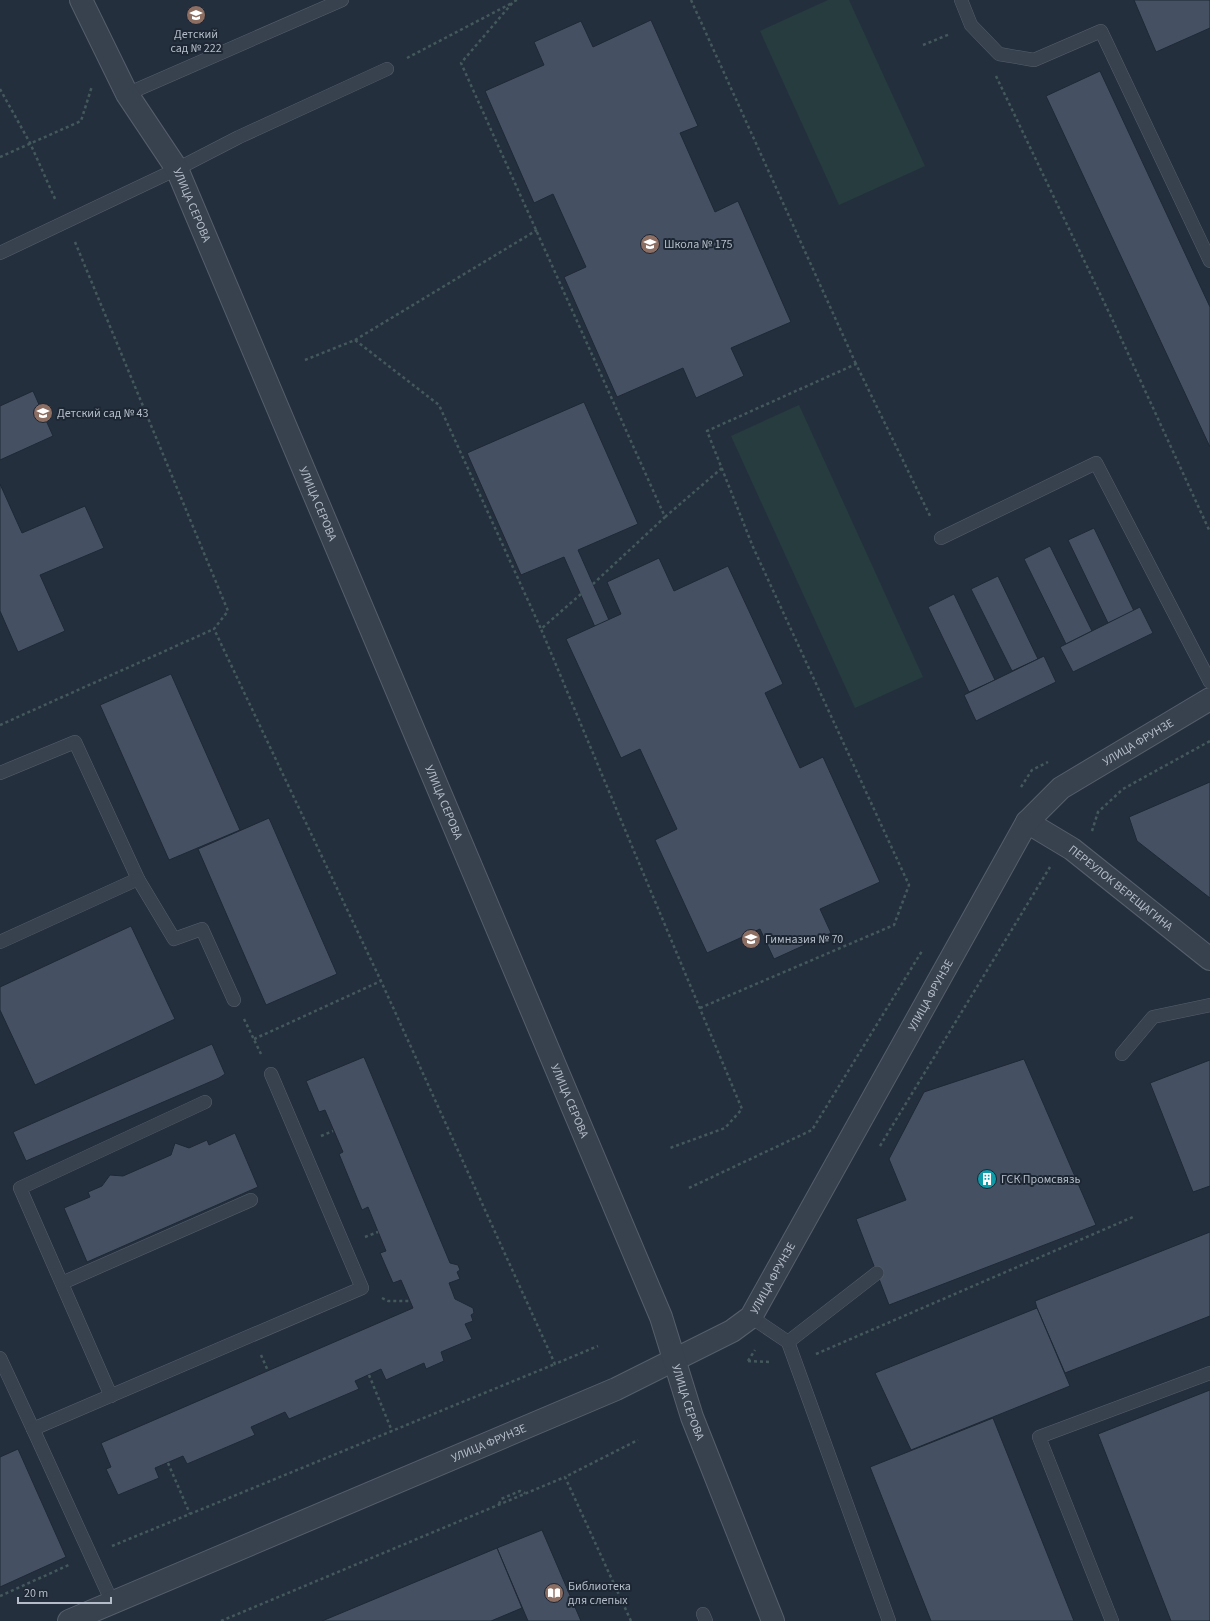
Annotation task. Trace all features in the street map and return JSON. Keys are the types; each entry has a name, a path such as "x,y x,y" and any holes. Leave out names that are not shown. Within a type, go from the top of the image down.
{"street":[{"name":"УЛИЦА СЕРОВА","path":"81,0 128,94 177,169 661,1317 692,1417 773,1621"},
{"name":"УЛИЦА ФРУНЗЕ","path":"69,1621 616,1389 732,1331 760,1323 1027,822 1061,788 1210,699"},
{"name":"ПЕРЕУЛОК ВЕРЕЩАГИНА","path":"1027,822 1072,850 1210,959"}],"lane":[{"path":"128,94 342,0"},
{"path":"961,0 971,25 999,54 1034,60 1101,30 1210,261"},
{"path":"0,253 239,138 387,69"},
{"path":"941,538 1096,463 1210,682"},
{"path":"0,773 75,742 138,879 174,939 202,929 234,1000"},
{"path":"0,942 138,879"},
{"path":"1122,1054 1153,1017 1210,1005"},
{"path":"33,1429 362,1288 271,1074"},
{"path":"111,1396 20,1188 205,1102"},
{"path":"62,1284 251,1200"},
{"path":"788,1342 877,1273"},
{"path":"760,1323 788,1342 889,1621"},
{"path":"0,1358 112,1602"},
{"path":"1112,1621 1039,1437 1210,1373"}],"path":[{"path":"691,0 856,364 941,538"},
{"path":"387,69 516,1"},
{"path":"516,1 461,63 538,230 665,516"},
{"path":"923,45 971,25"},
{"path":"995,74 1114,323 1210,532"},
{"path":"0,157 81,121 92,85"},
{"path":"0,89 30,143 66,222 228,611 214,629 0,725"},
{"path":"305,360 355,340 538,230"},
{"path":"355,340 439,406 541,629 742,1109 725,1128 670,1148"},
{"path":"700,1008 894,925 909,885 753,547 707,431 856,364"},
{"path":"593,584 665,516 722,468"},
{"path":"541,629 581,594"},
{"path":"214,629 381,981 555,1364"},
{"path":"1091,834 1098,812 1123,789 1210,742"},
{"path":"877,1152 1050,866"},
{"path":"254,1039 381,981"},
{"path":"234,1000 271,1074"},
{"path":"760,1323 748,1361 796,1363 1134,1217"},
{"path":"362,1288 388,1301 410,1301"},
{"path":"90,1555 598,1346"},
{"path":"369,1375 392,1431"},
{"path":"221,1621 565,1477 638,1440"},
{"path":"168,1463 190,1514"},
{"path":"565,1477 631,1621"},
{"path":"0,1596 70,1564"}],"green space":[{"path":"828,0 849,0 925,166 839,205 760,31"},
{"path":"799,405 923,677 855,708 731,436"}],"building":[{"path":"1134,0 1210,0 1210,28 1156,52"},
{"path":"651,20 698,126 680,133 715,212 738,201 791,322 731,348 744,376 696,398 683,368 617,397 564,277 586,267 553,194 534,203 485,91 544,65 534,42 581,21 593,47"},
{"path":"1100,71 1210,307 1210,447 1046,96"},
{"path":"33,391 53,436 0,460 0,406"},
{"path":"584,402 638,524 578,550 609,620 595,627 564,557 521,575 467,453"},
{"path":"0,484 22,533 85,506 104,548 40,575 65,631 18,652 0,611"},
{"path":"1094,528 1134,611 1108,623 1068,540"},
{"path":"1050,546 1092,631 1066,644 1024,559"},
{"path":"659,558 674,591 728,566 783,684 765,693 800,768 823,757 880,882 820,909 831,933 774,959 760,929 707,953 655,840 677,829 640,749 621,758 566,639 621,614 607,582"},
{"path":"998,576 1038,659 1012,671 971,589"},
{"path":"954,594 995,680 969,692 928,607"},
{"path":"1140,607 1153,633 1073,672 1060,647"},
{"path":"1044,656 1056,682 976,721 964,695"},
{"path":"171,674 240,830 169,860 100,705"},
{"path":"1210,782 1210,898 1137,841 1129,817"},
{"path":"269,818 337,974 266,1005 198,849"},
{"path":"131,926 175,1019 35,1085 0,1010 0,987"},
{"path":"212,1044 225,1074 219,1078 26,1161 13,1132"},
{"path":"364,1057 450,1263 458,1265 460,1270 457,1272 460,1279 449,1283 455,1299 473,1308 474,1313 471,1315 473,1321 465,1324 472,1339 441,1352 444,1361 426,1369 424,1363 386,1380 381,1369 355,1381 359,1389 289,1419 285,1412 251,1427 255,1435 187,1464 183,1456 155,1468 159,1478 118,1495 106,1469 111,1467 101,1443 413,1308 401,1280 393,1283 380,1253 386,1251 368,1207 362,1210 339,1154 343,1152 325,1110 319,1112 306,1081"},
{"name":"ГСК Промсвязь","path":"1024,1059 1096,1225 889,1305 856,1219 906,1200 889,1159 924,1092"},
{"path":"1210,1060 1210,1186 1193,1192 1150,1083"},
{"path":"235,1133 258,1187 87,1262 64,1208 90,1197 88,1192 102,1186 110,1175 123,1176 171,1155 175,1143 189,1148 207,1140 209,1145"},
{"path":"1210,1232 1210,1316 1065,1373 1035,1301"},
{"path":"1037,1308 1070,1386 911,1450 875,1373"},
{"path":"1210,1390 1210,1621 1171,1621 1098,1434"},
{"path":"993,1418 1074,1621 931,1621 870,1467"},
{"path":"18,1449 66,1557 0,1587 0,1457"},
{"path":"542,1530 581,1621 528,1621 497,1548"},
{"path":"497,1548 522,1608 491,1621 322,1621"}],"place":[{"name":"Детский сад № 222","path":"196,15"},
{"name":"Школа № 175","path":"650,244"},
{"name":"Детский сад № 43","path":"43,413"},
{"name":"Гимназия № 70","path":"751,939"},
{"name":"ГСК Промсвязь","path":"987,1179"},
{"name":"Библиотека для слепых","path":"554,1593"}]}
